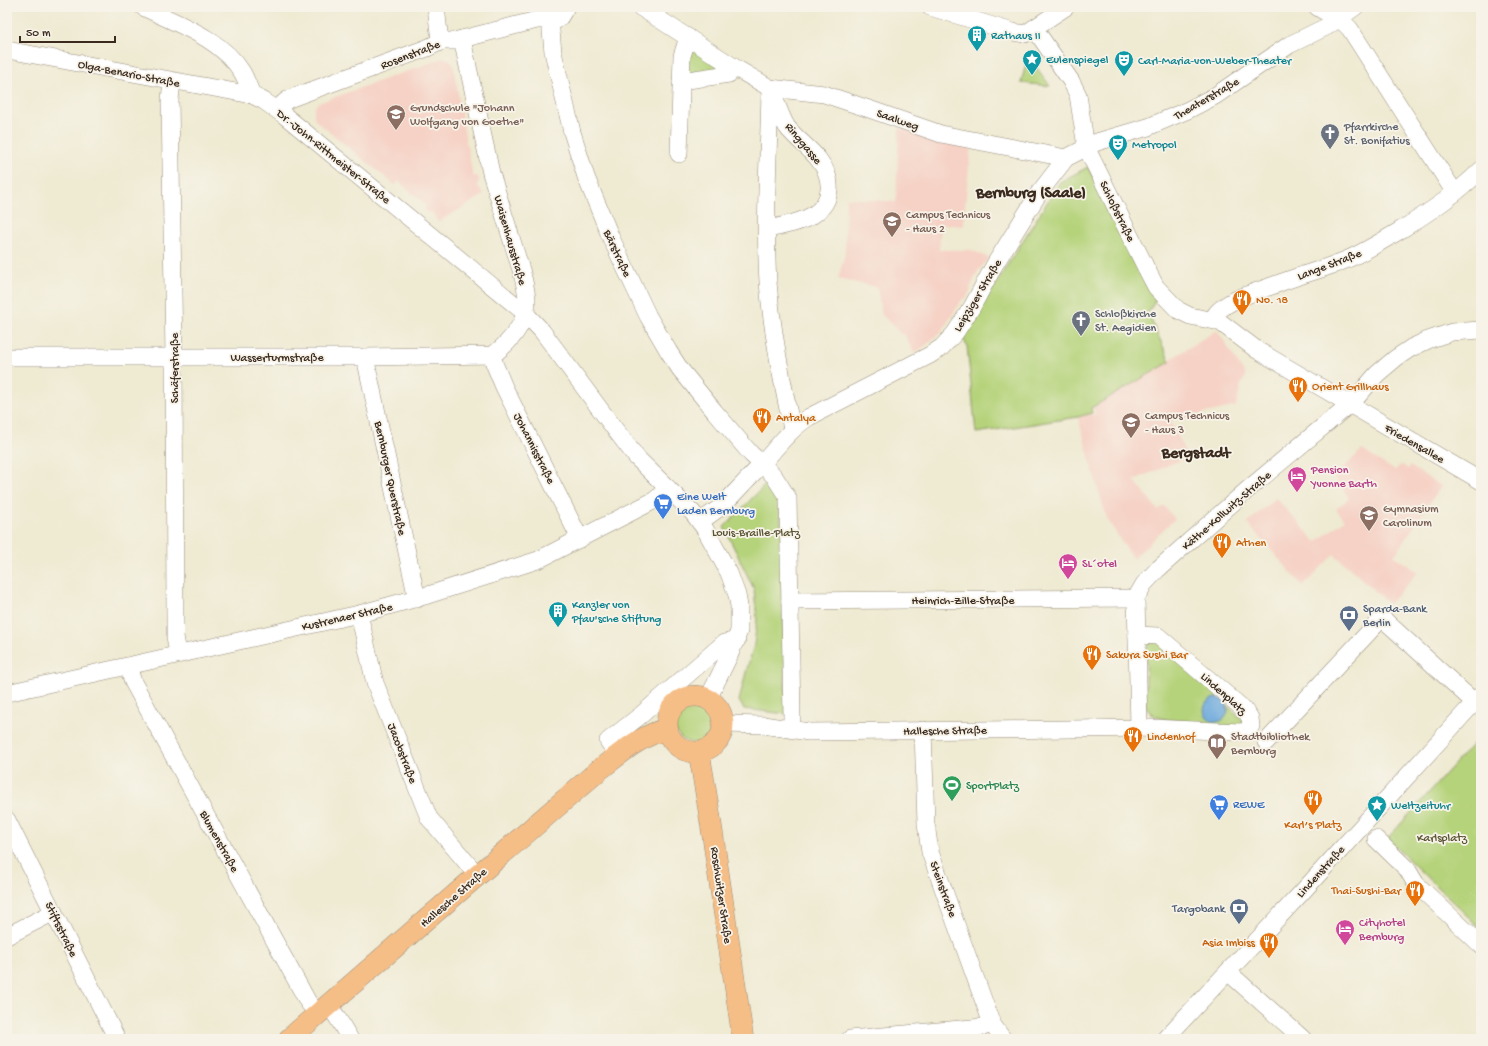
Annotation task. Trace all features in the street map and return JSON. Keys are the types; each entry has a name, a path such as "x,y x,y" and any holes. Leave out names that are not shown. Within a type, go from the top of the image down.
{"main road":[{"path":"693,696 708,699 719,709 723,724 722,732 716,742 710,747 699,752 678,747 670,737 667,729 668,714 672,707 685,697 693,696"},
{"name":"Hallesche Straße","path":"289,1039 618,755 640,740 667,729"},
{"name":"Roschwitzer Straße","path":"699,752 743,1039"}],"street":[{"path":"143,7 213,42 229,55 242,72 252,95"},
{"path":"436,7 439,33 442,40"},
{"path":"551,14 557,20 566,7"},
{"name":"Saalweg","path":"640,7 734,67 770,88 824,94 869,108 941,134 1066,158"},
{"path":"930,7 1013,32 1025,34 1066,7"},
{"path":"1317,7 1344,23 1350,29 1456,194"},
{"name":"Theaterstraße","path":"1086,147 1097,142 1166,121 1215,96 1289,45 1328,26 1355,7"},
{"name":"Rosenstraße","path":"277,110 287,100 294,97 427,48 442,40 454,41 537,20 551,14"},
{"name":"Bärstraße","path":"551,14 553,52 578,153 594,198 622,261 660,338 680,369 751,454 762,464"},
{"name":"Schloßstraße","path":"1034,28 1071,81 1078,95 1086,147 1156,287 1178,310 1190,316 1220,322 1258,350 1350,404"},
{"path":"679,154 682,34"},
{"name":"Waisenhausstraße","path":"462,39 491,173 522,273 527,302 525,314"},
{"name":"Olga-Benario-Straße","path":"7,50 252,95"},
{"path":"681,81 729,74 734,67"},
{"name":"Schäferstraße","path":"172,81 170,100 174,356 175,636 178,654"},
{"name":"Ringgasse","path":"767,229 787,224 814,214 826,203 830,186 828,175 822,164 787,126 770,88"},
{"name":"Ringgasse","path":"770,88 767,229 768,281 773,329 792,429"},
{"name":"Dr.-John-Rittmeister-Straße","path":"252,95 277,110 525,314"},
{"name":"Leipziger Straße","path":"792,429 809,417 930,355 942,347 960,326 995,264 1044,186 1066,158 1086,147"},
{"name":"Lange Straße","path":"1213,320 1217,311 1233,302 1286,280 1336,264 1367,250 1456,194 1481,170"},
{"path":"493,355 503,348 516,331 525,314 542,331 637,458 693,513 705,529 729,573 737,595 740,616 737,640 708,699"},
{"name":"Käthe-Kollwitz-Straße","path":"1136,598 1144,584 1157,570 1246,491 1357,398 1377,374 1396,358 1428,340 1452,332 1478,326"},
{"name":"Wasserturmstraße","path":"7,356 365,357 493,355"},
{"name":"Johannisstraße","path":"493,355 494,363 504,387 580,539"},
{"name":"Bernburger Querstraße","path":"365,357 417,599"},
{"name":"Friedensallee","path":"1350,404 1481,481"},
{"path":"700,522 722,506 762,464 792,429"},
{"path":"762,464 774,476 788,498 791,729"},
{"name":"Kustrenaer Straße","path":"7,692 359,614 417,599 536,560 655,500 668,488"},
{"path":"1136,598 1139,728"},
{"name":"Heinrich-Zille-Straße","path":"790,601 1136,598"},
{"name":"Jacobstraße","path":"359,614 375,683 429,818 478,876"},
{"path":"1266,742 1382,618 1478,699"},
{"name":"Lindenplatz","path":"1137,635 1158,636 1246,711 1250,718 1251,726 1247,731 1240,732 1139,728"},
{"path":"618,755 608,741 641,715 724,643 737,640"},
{"name":"Blumenstraße","path":"128,666 133,682 308,1002 337,1017 350,1039"},
{"name":"Lindenstraße","path":"1165,1039 1478,699"},
{"name":"Hallesche Straße","path":"723,724 751,724 809,732 1139,728"},
{"name":"Steinstraße","path":"923,730 926,824 930,852 992,1024 1003,1039"},
{"name":"Stiftsstraße","path":"7,820 117,1039"},
{"path":"1376,839 1407,869 1416,884 1481,945"},
{"path":"7,936 54,912"},
{"path":"1228,972 1303,1039"},
{"path":"850,1039 904,1037 983,1027 992,1024"}],"shaded area":[{"name":"Grundschule \"Johann Wolfgang von Goethe\"","path":"444,58 449,59 453,64 473,176 477,176 479,179 477,184 484,195 438,222 432,212 429,213 425,210 426,205 399,181 395,185 316,121 314,118 314,109 318,103"},
{"name":"Campus Technicus - Haus 2","path":"899,128 971,145 963,226 941,224 939,250 971,250 989,258 978,271 970,288 971,290 965,299 963,298 940,334 939,333 925,346 914,353 904,334 901,334 882,315 877,287 838,279 845,254 846,198 896,202"},
{"name":"Campus Technicus - Haus 3","path":"1217,330 1246,376 1241,385 1236,406 1170,421 1188,457 1134,480 1158,510 1164,506 1175,519 1133,559 1107,519 1078,418 1096,414 1093,408"},
{"name":"Gymnasium Carolinum","path":"1362,450 1395,471 1399,466 1403,465 1408,469 1410,466 1441,486 1394,556 1418,572 1389,604 1334,554 1303,586 1247,523 1276,498 1316,542 1345,520 1336,509 1349,498 1334,477"}],"green space":[{"path":"691,47 717,62 716,71 686,74"},
{"path":"1028,56 1050,86 1021,83"},
{"path":"1088,167 1155,301 1148,313 1170,362 1091,408 1092,413 1078,417 976,433 967,346 962,337 1060,182"},
{"name":"Louis-Braille-Platz","path":"769,481 780,494 786,714 744,709 739,701 754,645 757,620 754,589 724,527"},
{"path":"1157,641 1243,720 1243,725 1238,728 1163,719 1150,712 1145,705 1147,646 1151,642"},
{"path":"694,705 707,711 713,724 707,737 694,743 681,737 675,724 681,711"},
{"name":"Karlsplatz","path":"1481,735 1481,929 1387,839"}],"water":[{"path":"1216,698 1225,701 1228,710 1225,719 1216,722 1207,719 1204,710 1207,701"}],"place":[{"name":"Rathaus II","path":"977,52"},
{"name":"Eulenspiegel","path":"1032,76"},
{"name":"Carl-Maria-von-Weber-Theater","path":"1124,77"},
{"name":"Grundschule \"Johann Wolfgang von Goethe\"","path":"396,131"},
{"name":"Pfarrkirche St. Bonifatius","path":"1330,150"},
{"name":"Metropol","path":"1118,161"},
{"name":"Campus Technicus - Haus 2","path":"892,238"},
{"name":"No. 18","path":"1242,316"},
{"name":"Schloßkirche St. Aegidien","path":"1081,337"},
{"name":"Orient Grillhaus","path":"1298,403"},
{"name":"Antalya","path":"762,434"},
{"name":"Campus Technicus - Haus 3","path":"1131,439"},
{"name":"Pension Yvonne Barth","path":"1297,493"},
{"name":"Eine Welt Laden Bernburg","path":"663,520"},
{"name":"Gymnasium Carolinum","path":"1369,532"},
{"name":"Athen","path":"1222,559"},
{"name":"SL´otel","path":"1068,580"},
{"name":"Kanzler von Pfau'sche Stiftung","path":"558,628"},
{"name":"Sparda-Bank Berlin","path":"1349,632"},
{"name":"Sakura Sushi Bar","path":"1092,671"},
{"name":"Lindenhof","path":"1133,753"},
{"name":"Stadtbibliothek Bernburg","path":"1217,760"},
{"name":"SportPlatz","path":"952,802"},
{"name":"Karl’s Platz","path":"1313,816"},
{"name":"REWE","path":"1219,821"},
{"name":"Weltzeituhr","path":"1377,822"},
{"name":"Thai-Sushi-Bar","path":"1415,907"},
{"name":"Targobank","path":"1239,925"},
{"name":"Cityhotel Bernburg","path":"1345,946"},
{"name":"Asia Imbiss","path":"1269,959"}],"district":[{"name":"Bernburg (Saale)","path":"1031,191"},
{"name":"Bergstadt","path":"1196,451"}]}
